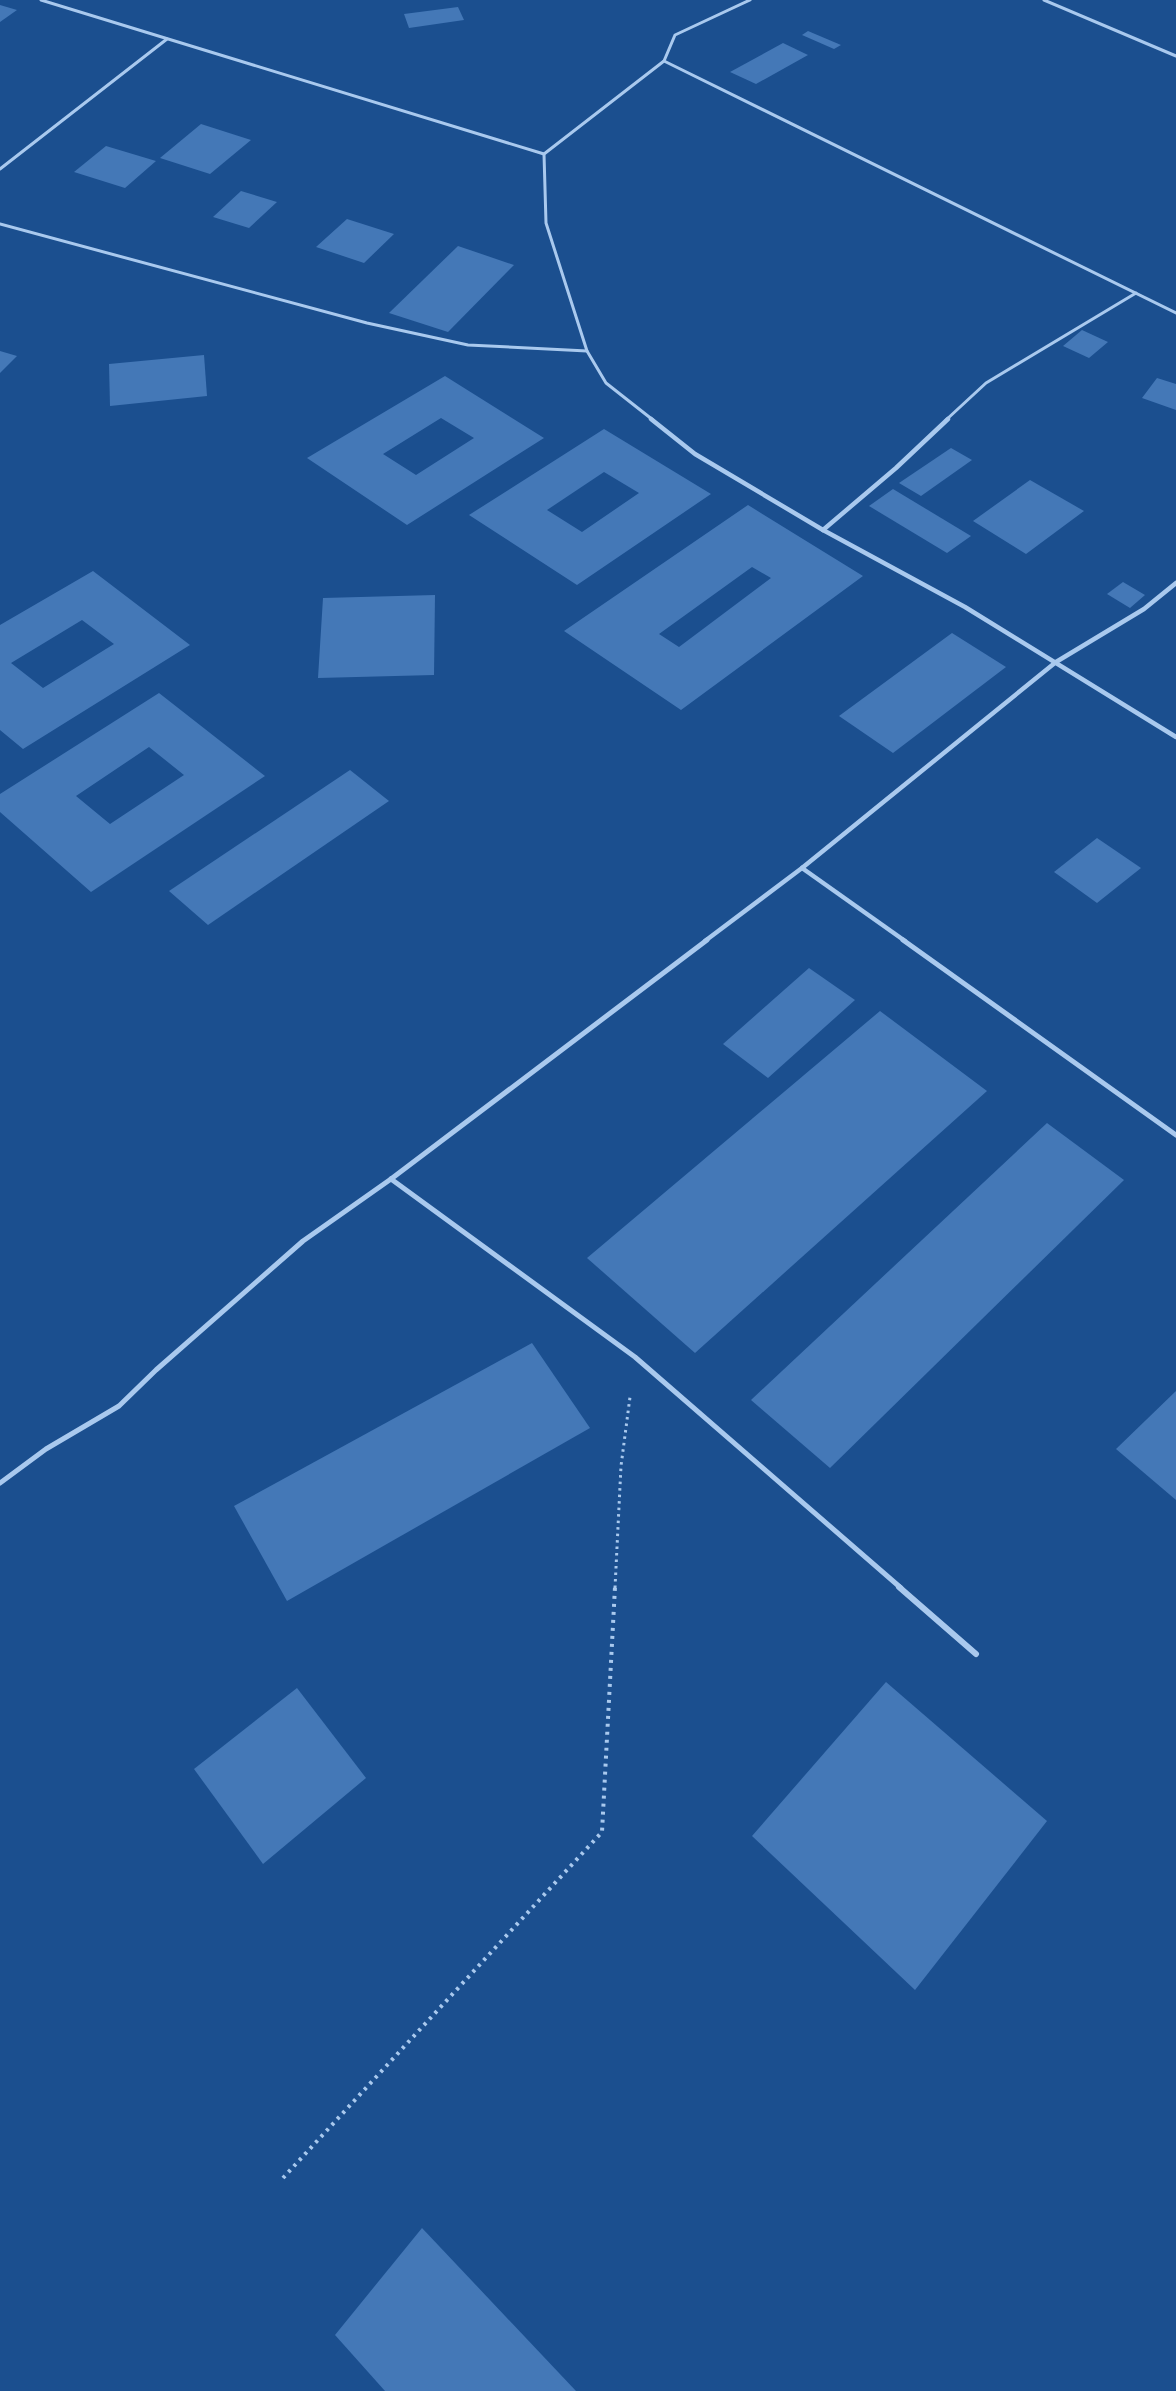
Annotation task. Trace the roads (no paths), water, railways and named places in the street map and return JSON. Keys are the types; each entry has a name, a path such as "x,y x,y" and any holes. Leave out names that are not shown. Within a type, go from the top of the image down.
{"street":[{"path":"41,0 544,154"},
{"path":"544,154 664,61 675,35 750,0"},
{"path":"1044,0 1176,56"},
{"path":"0,169 167,38"},
{"path":"664,61 1176,313"},
{"path":"544,154 546,222 587,351 606,384 695,454 823,530 966,607 1176,736"},
{"path":"0,224 376,325 468,345 587,351"},
{"path":"823,530 896,468 986,383 1136,293"},
{"path":"0,1483 46,1449 119,1406 156,1370 302,1241 391,1179 802,868 1056,662 1144,609 1176,583"},
{"path":"802,868 1176,1135"},
{"path":"391,1179 635,1356 976,1654"}]}
